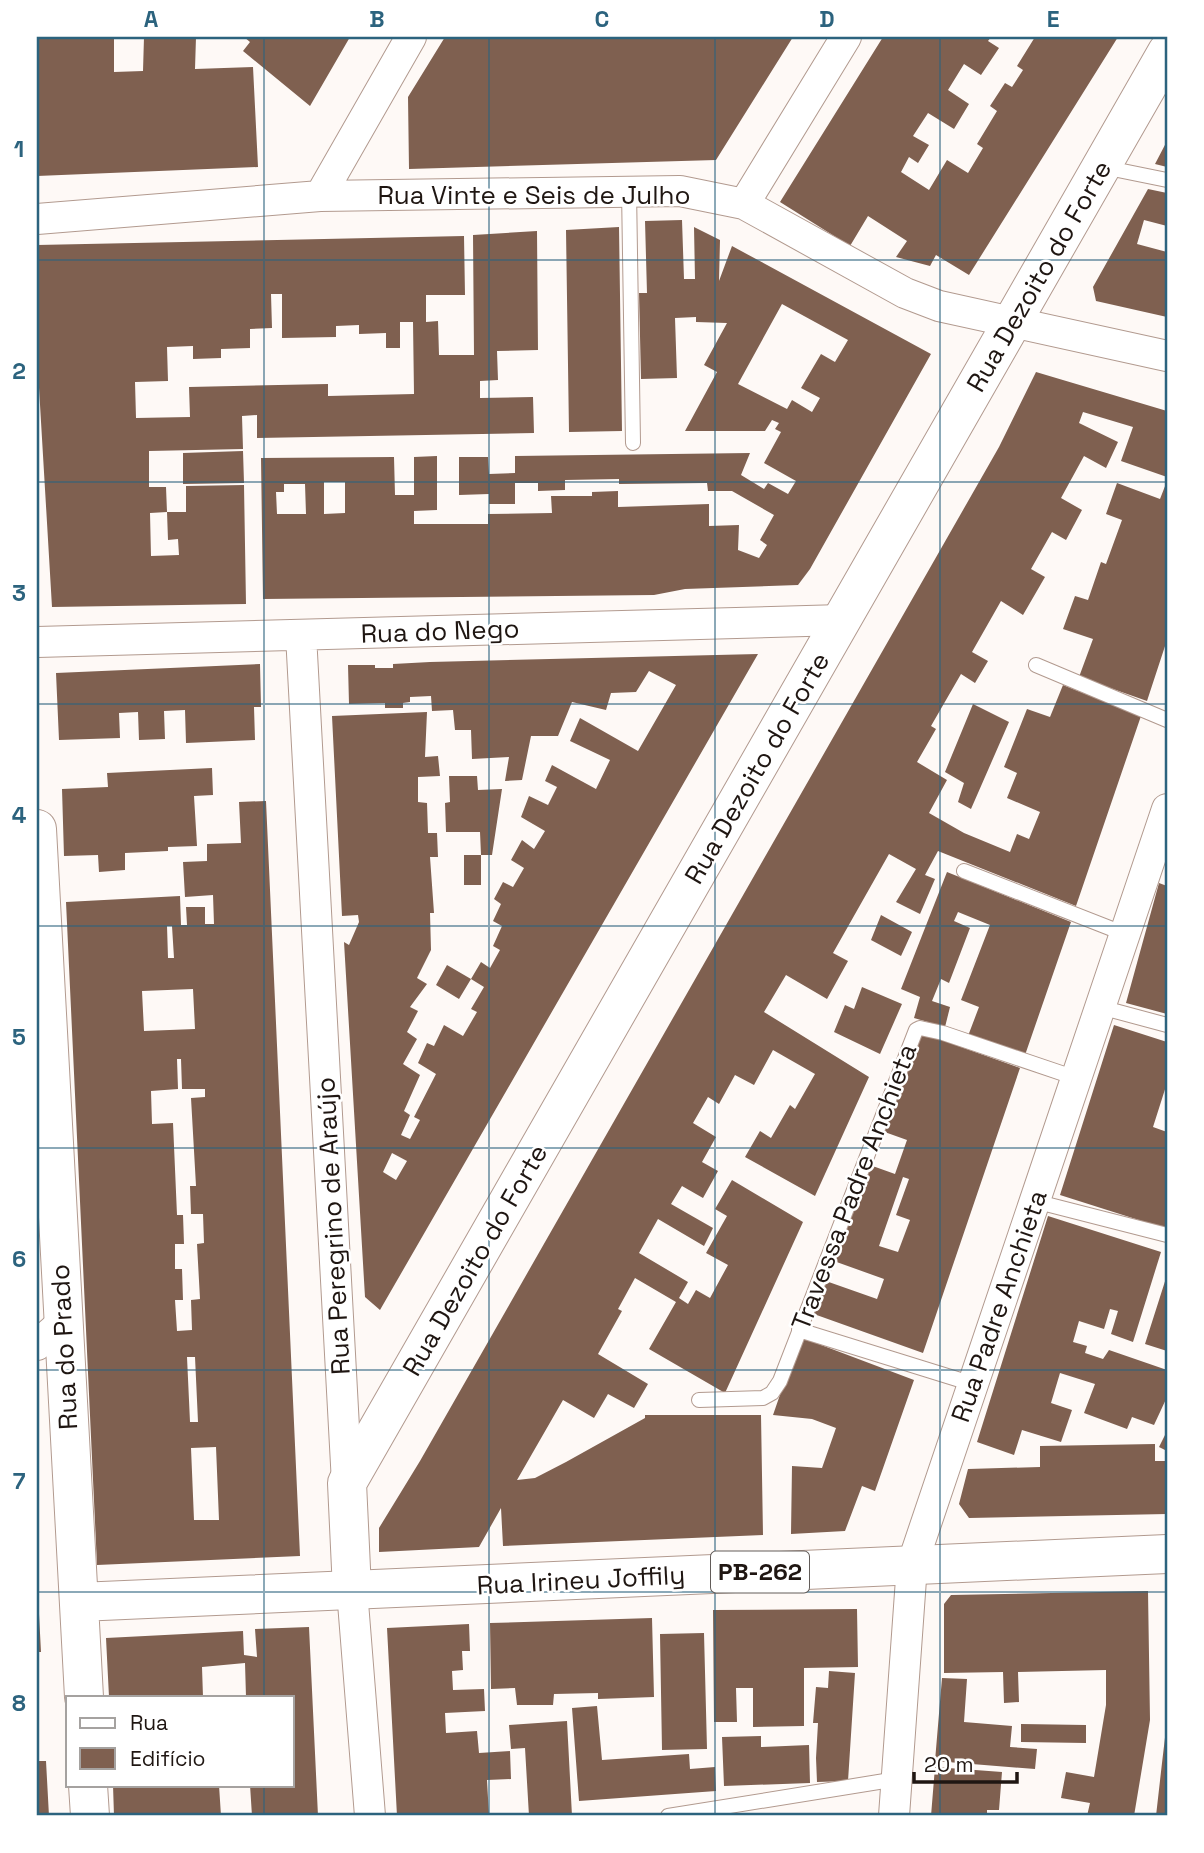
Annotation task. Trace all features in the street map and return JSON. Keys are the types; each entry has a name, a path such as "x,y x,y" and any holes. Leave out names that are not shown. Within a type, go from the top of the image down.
{"main road":[{"name":"Rua Dezoito do Forte","path":"346,1483 1167,52"},
{"name":"Rua do Prado","path":"37,829 50,1333 79,1602 84,1696"},
{"name":"Rua Peregrino de Araújo","path":"346,1483 352,1590"},
{"name":"Rua Irineu Joffily","path":"79,1602 1167,1554"},
{"path":"88,1786 90,1816"}],"street":[{"path":"320,196 411,37"},
{"path":"744,204 846,37"},
{"name":"Rua Vinte e Seis de Julho","path":"37,219 320,196 680,191 744,204 905,293 939,306 1167,356"},
{"name":"Rua do Nego","path":"37,642 842,620"},
{"name":"Rua Peregrino de Araújo","path":"301,635 346,1483"},
{"name":"Rua Padre Anchieta","path":"894,1816 912,1565 1125,934 1160,856 1167,809"},
{"name":"Rua Peregrino de Araújo","path":"352,1590 370,1816"}],"lane":[{"path":"1102,167 1167,180"},
{"path":"629,190 634,443"},
{"path":"1036,665 1167,720"},
{"path":"964,871 1125,934"},
{"path":"1100,1007 1167,1025"},
{"name":"Travessa Padre Anchieta","path":"699,1401 763,1398 772,1393 780,1381 916,1030 920,1028 943,1033 1076,1078"},
{"path":"1034,1201 1167,1235"},
{"path":"799,1329 973,1384"},
{"path":"668,1816 897,1779"}],"building":[{"path":"37,37 114,37 114,72 143,71 144,37 196,37 195,69 253,67 258,167 37,176"},
{"path":"244,37 350,37 310,106 243,51 250,42"},
{"path":"445,37 793,37 716,160 409,169 408,97"},
{"path":"883,37 991,37 988,41 999,48 981,75 964,64 948,90 969,104 954,129 928,113 913,136 929,145 918,163 909,157 901,172 929,190 947,160 968,173 983,148 977,144 997,111 990,106 1005,83 1012,87 1023,70 1017,66 1035,37 1118,37 969,275 936,255 930,266 896,257 907,241 868,216 850,246 780,202"},
{"path":"1167,141 1167,167 1155,164"},
{"path":"1148,189 1167,193 1167,226 1144,220 1137,244 1167,252 1167,317 1096,301 1093,287"},
{"path":"682,220 684,279 695,279 694,227 720,240 719,281 732,246 931,354 810,569 798,585 685,589 654,595 263,599 261,458 394,457 395,495 414,495 414,457 437,456 437,510 414,511 414,524 488,524 488,514 552,513 551,496 592,496 592,492 618,491 618,507 709,504 709,526 739,525 738,550 759,558 767,545 760,540 774,515 732,491 708,491 707,483 619,484 619,479 565,480 565,490 538,491 538,483 515,483 515,504 489,504 489,494 459,495 459,457 488,457 489,474 515,473 515,456 750,453 741,475 764,489 768,483 788,494 796,481 764,463 781,432 775,429 779,423 772,420 765,431 685,431 717,372 704,365 727,323 696,322 696,317 675,318 677,378 641,379 639,293 647,293 645,221","holes":["782,304 848,340 835,362 821,354 801,388 820,398 812,412 792,400 787,409 738,384","324,482 345,482 345,513 324,514","284,484 305,484 306,514 277,514 276,492 284,492"]},
{"path":"619,227 622,431 569,432 566,230"},
{"path":"537,231 538,350 497,351 498,380 480,381 480,398 533,397 534,433 257,438 257,415 242,416 243,449 149,451 149,487 166,487 167,512 186,512 186,486 244,485 246,604 52,607 37,354 37,245 464,236 465,295 426,295 426,322 438,321 439,355 474,355 473,235","holes":["271,294 282,294 282,338 336,337 336,326 359,325 359,334 386,333 386,348 400,348 400,322 413,322 414,394 328,396 328,384 189,387 190,417 136,418 135,382 168,381 167,347 193,346 193,359 221,358 221,349 250,348 250,329 272,328","167,512 168,540 178,539 179,555 151,556 150,513"]},
{"path":"1036,372 1167,411 1167,477 1121,461 1133,427 1083,412 1079,423 1118,442 1106,468 1084,456 1061,498 1082,510 1066,540 1052,532 1031,569 1045,577 1023,615 1001,601 972,652 988,661 975,683 961,674 931,726 936,729 917,762 947,780 929,813 964,833 1010,852 1017,834 1029,839 1040,812 1007,798 1017,773 1004,767 1027,709 1050,717 1063,685 1141,716 1076,906 938,851 925,875 935,879 920,914 896,902 916,869 889,854 833,953 848,961 827,999 786,975 764,1012 869,1077 815,1196 745,1157 760,1131 771,1138 790,1105 795,1109 815,1074 773,1050 754,1085 735,1075 719,1104 708,1097 693,1123 716,1137 702,1162 718,1171 703,1198 682,1186 671,1204 713,1228 704,1246 658,1219 639,1253 688,1282 679,1298 688,1304 696,1290 710,1298 728,1265 706,1253 727,1216 715,1209 732,1180 803,1222 725,1393 649,1349 676,1302 635,1278 618,1309 622,1311 598,1354 648,1384 634,1408 608,1394 594,1418 563,1400 517,1480 535,1478 645,1418 645,1415 761,1415 763,1535 503,1546 501,1508 479,1547 379,1552 379,1528 420,1461 999,447"},
{"path":"243,451 244,483 183,484 183,453"},
{"path":"1167,481 1167,640 1147,701 1079,677 1093,639 1063,629 1075,596 1088,600 1101,562 1106,564 1122,520 1106,514 1117,483 1160,499"},
{"path":"758,654 380,1310 365,1297 344,942 349,945 359,922 358,915 342,916 332,716 427,712 425,757 438,756 440,776 418,777 418,802 427,803 428,833 437,833 438,857 430,857 434,913 430,913 431,950 417,978 427,984 410,1007 418,1011 407,1032 417,1039 403,1064 420,1075 404,1111 410,1115 401,1135 410,1139 420,1120 414,1117 436,1074 418,1063 427,1043 434,1046 444,1025 463,1036 477,1012 471,1009 484,987 471,979 481,962 490,968 500,950 493,946 502,926 493,921 501,904 494,899 503,882 513,887 524,868 511,860 522,840 534,849 545,831 521,817 529,796 548,805 557,787 545,781 552,765 596,789 610,760 570,741 580,718 638,751 676,685 649,671 636,692 611,693 606,710 572,702 558,736 531,736 522,780 505,781 509,757 472,759 471,730 455,730 453,710 432,711 431,696 410,697 410,702 403,703 403,708 385,708 385,703 349,704 348,665 393,668 393,664","holes":["392,1153 407,1161 396,1180 383,1172"]},
{"path":"260,664 261,707 254,707 255,740 186,743 185,710 164,711 165,739 139,740 138,712 119,713 120,738 59,740 56,673"},
{"path":"973,704 1009,722 971,809 958,802 964,783 945,772"},
{"path":"212,768 213,795 194,796 197,846 168,847 168,851 125,853 125,870 99,872 98,855 64,856 62,789 108,787 107,773"},
{"path":"449,776 477,776 478,790 502,789 492,855 481,855 480,832 446,832 445,803 450,802"},
{"path":"266,801 300,1556 97,1565 66,902 180,896 181,925 187,925 186,907 205,907 205,924 214,924 213,895 185,897 183,862 207,861 207,844 241,843 239,802","holes":["167,926 172,926 174,958 168,958","193,989 195,1029 144,1031 142,991","177,1059 181,1059 182,1089 205,1089 205,1097 191,1098 196,1186 190,1186 191,1214 203,1214 204,1243 197,1244 200,1299 191,1300 192,1330 177,1331 175,1300 183,1300 182,1269 175,1269 175,1244 184,1244 183,1215 177,1215 173,1123 152,1124 151,1091 178,1089","187,1357 195,1357 198,1422 190,1422","216,1447 219,1520 194,1520 191,1448"]},
{"path":"464,855 481,855 481,885 464,885"},
{"path":"947,872 1071,922 1024,1058 968,1036 979,1007 961,1000 990,925 958,912 954,921 970,928 949,983 941,979 932,1001 950,1007 945,1027 914,1018 920,997 901,989"},
{"path":"1159,883 1167,886 1167,1014 1126,1003"},
{"path":"881,915 912,932 901,956 871,940"},
{"path":"447,965 471,979 459,999 436,985"},
{"path":"862,987 902,1004 880,1054 834,1032 845,1005 854,1009"},
{"path":"1114,1025 1167,1042 1167,1083 1153,1127 1167,1132 1167,1229 1060,1195"},
{"path":"916,1031 1020,1068 923,1353 811,1313 823,1280 877,1299 884,1279 831,1260 867,1164 895,1174 907,1140 879,1130","holes":["903,1177 909,1179 896,1215 910,1220 898,1252 879,1246"]},
{"path":"1048,1216 1161,1252 1133,1342 1111,1334 1118,1311 1110,1309 1104,1329 1079,1321 1073,1342 1087,1346 1085,1353 1103,1359 1109,1350 1167,1370 1167,1397 1154,1425 1132,1417 1127,1429 1084,1413 1095,1384 1060,1373 1051,1403 1072,1410 1061,1442 1022,1430 1014,1455 977,1442"},
{"path":"1167,1275 1167,1351 1145,1344"},
{"path":"800,1337 914,1380 875,1491 862,1486 845,1531 791,1534 792,1466 822,1468 836,1428 812,1419 773,1415"},
{"path":"1167,1431 1167,1451 1159,1447"},
{"path":"1155,1444 1155,1461 1167,1461 1167,1514 969,1518 959,1504 968,1469 1040,1467 1040,1446"},
{"path":"1148,1591 1150,1720 1134,1816 1087,1816 1090,1803 1061,1798 1066,1772 1094,1777 1106,1705 1106,1670 1018,1672 1019,1702 1004,1703 1003,1672 944,1673 944,1604 951,1595"},
{"path":"857,1609 858,1667 804,1668 804,1726 753,1727 753,1688 736,1688 737,1722 714,1722 713,1610"},
{"path":"39,1614 41,1652 37,1652"},
{"path":"652,1618 654,1697 598,1699 598,1693 554,1694 553,1705 517,1705 515,1688 491,1689 490,1623"},
{"path":"469,1624 470,1651 462,1651 463,1670 452,1671 453,1690 484,1689 485,1711 445,1713 446,1733 477,1731 479,1753 510,1751 511,1779 487,1780 489,1816 397,1816 387,1628"},
{"path":"309,1627 318,1816 252,1816 250,1786 294,1786 294,1696 246,1696 245,1663 202,1667 203,1696 109,1696 106,1638 243,1631 244,1655 257,1657 255,1629"},
{"path":"704,1633 707,1749 662,1750 660,1634"},
{"path":"829,1671 855,1673 848,1781 817,1782 818,1723 813,1723 816,1687 828,1688"},
{"path":"942,1678 967,1679 964,1722 1012,1726 1010,1747 1037,1749 1035,1769 935,1761"},
{"path":"597,1706 602,1760 689,1754 690,1769 715,1767 716,1791 579,1801 572,1708"},
{"path":"567,1721 572,1816 529,1816 525,1748 511,1749 509,1725"},
{"path":"1021,1724 1086,1725 1086,1743 1021,1742"},
{"path":"1166,1729 1167,1816 1156,1816 1162,1763"},
{"path":"761,1736 761,1747 809,1745 810,1783 724,1786 722,1737"},
{"path":"37,1761 46,1761 49,1816 37,1816"},
{"path":"935,1767 1002,1772 999,1810 987,1810 987,1816 931,1816"},
{"path":"113,1786 219,1786 221,1816 114,1816"}]}
